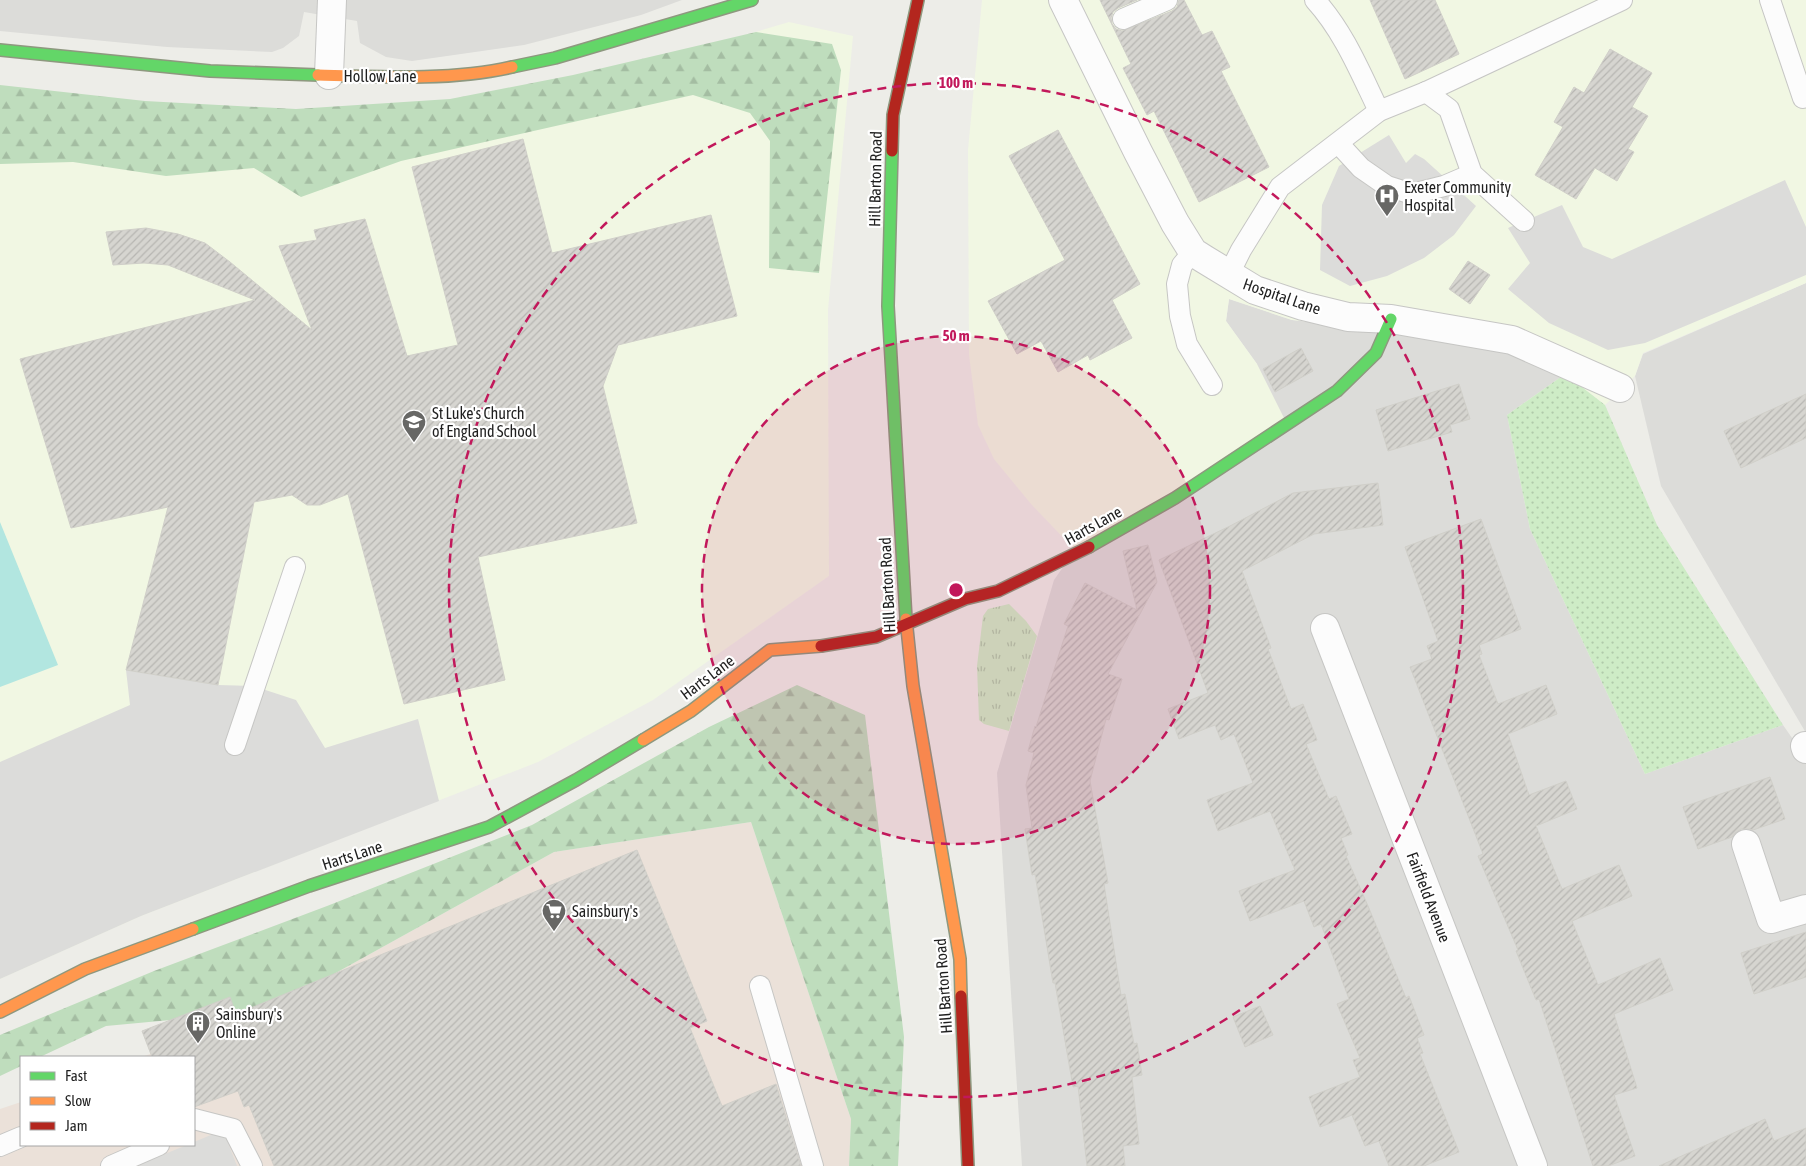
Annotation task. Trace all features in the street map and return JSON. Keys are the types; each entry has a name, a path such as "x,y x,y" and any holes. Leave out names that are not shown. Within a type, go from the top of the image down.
{"street":[{"path":"329,75 332,0"},
{"name":"Hollow Lane","path":"0,50 210,70 329,75 436,76 496,71 555,58 752,0"},
{"name":"Hospital Lane","path":"1063,0 1138,152 1175,223 1193,252 1228,276 1255,290 1303,306 1348,317 1391,319 1512,340 1620,388"},
{"name":"Hill Barton Road","path":"914,1 893,115 888,296 906,625 914,686 960,959 968,1166"},
{"name":"Harts Lane","path":"0,1012 85,969 309,886 489,827 576,780 690,711 770,650 839,644 876,637 965,599 998,591 1088,548 1175,498 1337,391 1376,353 1391,319"},
{"name":"Fairfield Avenue","path":"1325,628 1533,1166"},
{"path":"1746,844 1772,919 1806,909"}],"lane":[{"path":"1123,19 1167,0"},
{"path":"1315,0 1329,16 1353,57 1378,111"},
{"path":"1770,0 1803,98"},
{"path":"1228,276 1241,250 1280,187 1378,111 1426,92 1618,1"},
{"path":"1426,92 1449,108 1472,174 1524,221"},
{"path":"1338,143 1361,168 1387,186 1412,194 1444,186 1472,174"},
{"path":"1193,252 1182,265 1177,284 1180,316 1188,344 1212,385"},
{"path":"234,745 295,567"},
{"path":"760,986 813,1166"},
{"path":"198,1124 233,1129 252,1166"},
{"path":"0,1146 20,1136"},
{"path":"111,1166 136,1151 155,1146"}],"shaded area":[{"path":"0,0 682,0 641,15 524,45 412,61 386,57 360,43 357,21 304,12 299,36 283,48 272,52 167,47 0,31"},
{"name":"Exeter Community Hospital","path":"982,0 1806,0 1806,283 1643,353 1635,376 1605,405 1565,374 1504,352 1365,328 1292,320 1229,299 1226,321 1257,364 1290,430 1075,550 1031,504 994,459 978,425 969,355 968,150"},
{"name":"St Luke's Church of England School","path":"789,22 853,36 828,310 829,576 653,700 538,762 141,916 0,979 0,111 495,110"},
{"path":"1389,135 1406,163 1415,154 1424,159 1476,206 1454,235 1424,258 1387,276 1350,286 1320,270 1322,205 1339,166"},
{"path":"1785,180 1806,227 1806,275 1645,343 1608,350 1549,323 1508,289 1530,263 1508,228 1562,205 1583,247 1612,259"},
{"path":"1806,283 1806,733 1661,486 1635,376 1643,354"},
{"path":"1229,299 1292,320 1365,328 1504,352 1565,374 1507,415 1530,529 1645,774 1783,725 1806,758 1806,1166 1022,1166 997,773 1054,580 1075,550 1257,364 1226,321"},
{"path":"0,522 58,665 0,687"},
{"path":"126,670 218,685 253,686 296,700 325,748 418,719 439,801 141,916 0,979 0,762 130,705"},
{"name":"Sainsbury's","path":"751,822 851,1119 849,1166 0,1166 0,1109 20,1102 20,1146 195,1146 195,1056 145,1056 267,1011 554,852"},
{"path":"223,1130 237,1166 135,1166 185,1146 195,1146 195,1142"}],"green space":[{"path":"756,32 832,44 841,70 819,273 769,268 770,141 750,113 693,95 401,161 301,197 254,168 166,176 73,162 0,164 0,85 145,101 296,109 450,99 573,75"},
{"path":"1565,374 1605,405 1657,525 1783,725 1645,774 1530,529 1507,415"},
{"path":"1009,604 1026,621 1037,636 1009,731 984,724 979,720 977,666 983,616 988,609"},
{"path":"797,685 865,715 904,1037 898,1166 849,1166 851,1119 751,822 554,852 267,1011 106,1026 42,1056 20,1056 20,1066 0,1076 0,1035 154,971 327,906 532,825 709,727"}],"building":[{"path":"1100,0 1137,0 1113,12 1112,24 1116,29 1122,31 1172,11 1177,7 1179,0 1184,0 1202,35 1212,31 1230,67 1221,71 1269,167 1199,202 1154,111 1147,115 1123,68 1131,64"},
{"path":"1370,0 1435,0 1459,54 1405,79"},
{"path":"1610,49 1652,73 1632,107 1648,116 1628,149 1634,152 1617,181 1595,168 1576,199 1535,175 1563,127 1554,122 1574,87 1584,93"},
{"path":"1058,130 1140,284 1112,300 1132,338 1090,360 1088,355 1058,372 1041,341 1017,354 988,301 1065,260 1009,156"},
{"path":"523,139 552,253 711,215 737,316 618,345 603,386 637,523 478,557 505,680 404,704 348,494 320,505 307,505 292,495 254,502 218,685 126,670 168,507 71,528 20,359 255,300 168,265 144,263 113,265 106,232 146,228 178,234 205,243 312,330 279,246 317,240 314,230 365,219 407,356 458,345 412,167"},
{"path":"1468,261 1490,275 1470,304 1449,289"},
{"path":"1301,348 1313,371 1275,392 1263,369"},
{"path":"1459,384 1470,419 1450,425 1452,432 1388,451 1376,410"},
{"path":"1806,394 1806,438 1741,468 1724,431"},
{"path":"1378,483 1383,525 1314,534 1242,571 1271,648 1268,649 1291,709 1303,704 1317,740 1306,744 1329,799 1336,796 1352,834 1341,838 1348,855 1346,856 1406,998 1409,996 1424,1035 1417,1038 1423,1053 1420,1054 1459,1152 1424,1166 1389,1166 1379,1141 1365,1146 1352,1115 1320,1127 1309,1097 1360,1077 1353,1060 1360,1058 1337,1004 1349,999 1321,924 1314,927 1304,901 1250,921 1239,891 1295,870 1270,811 1218,831 1207,800 1253,783 1234,734 1221,740 1215,725 1179,739 1168,709 1208,693 1159,560 1293,493"},
{"path":"1481,519 1521,629 1479,645 1482,654 1479,655 1498,704 1546,685 1557,714 1508,734 1529,795 1566,781 1577,809 1536,826 1562,889 1619,865 1632,896 1572,921 1598,985 1660,958 1673,990 1614,1014 1637,1088 1614,1095 1635,1156 1608,1166 1593,1166 1539,999 1536,1000 1516,951 1518,950 1478,856 1483,854 1410,667 1432,659 1427,646 1438,641 1405,547"},
{"path":"1148,545 1157,582 1108,674 1122,679 1109,720 1106,719 1090,781 1108,883 1104,884 1121,995 1125,994 1134,1044 1137,1043 1142,1075 1132,1077 1139,1144 1123,1146 1125,1166 1087,1166 1078,1086 1073,1087 1035,874 1032,875 1025,829 1032,828 1026,785 1034,753 1028,751 1068,626 1064,624 1085,583 1137,610 1123,551"},
{"path":"1770,777 1785,819 1753,830 1741,829 1732,837 1698,849 1683,807"},
{"name":"Sainsbury's","path":"637,850 707,1021 690,1028 722,1106 776,1084 801,1166 274,1166 249,1105 244,1107 238,1091 195,1107 195,1056 152,1056 142,1031 230,997 236,1014"},
{"path":"1806,932 1806,977 1754,994 1741,953"},
{"path":"1260,1006 1273,1035 1245,1047 1233,1017"},
{"path":"1765,1119 1774,1141 1806,1128 1806,1166 1659,1166"}],"traffic: fast":[{"path":"512,67 555,58 752,0"},
{"path":"0,50 210,71 318,75"},
{"path":"892,151 888,306 906,619"},
{"path":"1089,547 1175,498 1337,391 1376,353 1391,319"},
{"path":"193,929 309,886 489,827 576,780 643,740"}],"traffic: slow":[{"path":"318,75 441,76 512,67"},
{"path":"906,619 913,686 960,959 961,996"},
{"path":"643,740 691,711 770,650 821,646"},
{"path":"0,1012 85,969 193,929"}],"traffic: jam":[{"path":"892,151 893,115 918,0"},
{"path":"821,646 876,637 965,599 998,591 1089,547"},
{"path":"961,996 968,1166"}],"place":[{"name":"Exeter Community Hospital","path":"1387,217"},
{"name":"St Luke's Church of England School","path":"414,443"},
{"name":"Sainsbury's","path":"554,932"},
{"name":"Sainsbury's Online","path":"198,1044"}]}
